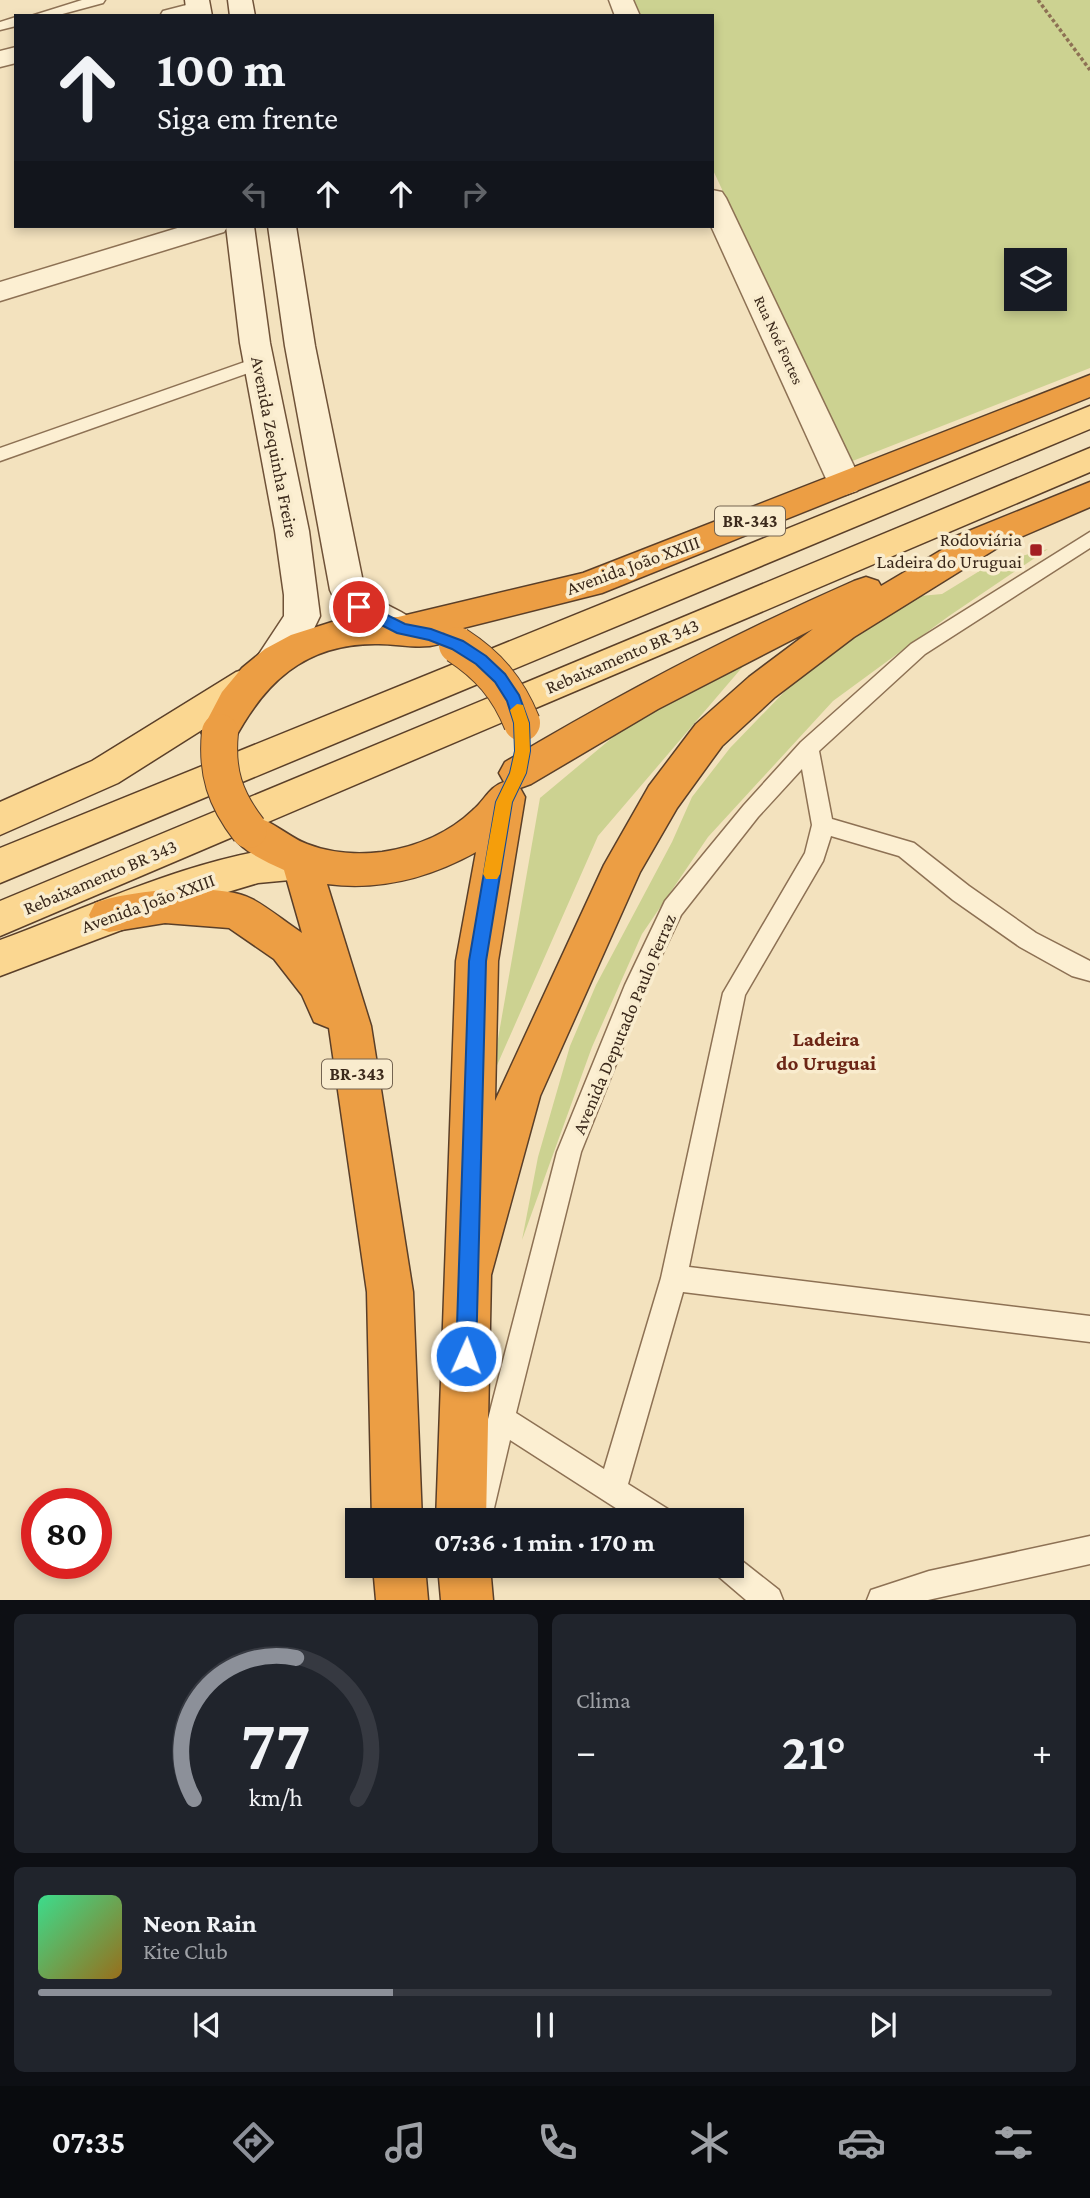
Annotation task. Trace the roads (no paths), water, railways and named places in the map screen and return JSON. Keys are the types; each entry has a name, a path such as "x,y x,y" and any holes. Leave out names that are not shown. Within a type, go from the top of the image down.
{"highway":[{"name":"Avenida João XXIII","path":"402,629 590,584 1090,385"},
{"name":"BR-343","path":"461,1508 477,961 511,788 522,751 522,723 514,699 500,678 481,660 457,645 431,635 402,629 357,629 313,640 261,671 229,710 220,732 216,758 220,784 231,808 249,830 272,848 301,862 346,871 392,868 437,855 476,832 511,788 564,745 779,627 1090,494"},
{"path":"469,1273 518,1096 624,865 663,797 709,735 762,687 841,627 989,537"},
{"name":"BR-343","path":"301,862 350,1026 390,1292 397,1508"},
{"path":"109,915 165,906 237,911 264,926 288,946 320,984 337,1031 390,1292"},
{"path":"400,1578 402,1600"}],"main road":[{"path":"178,14 198,8"},
{"name":"Rua Noé Fortes","path":"714,202 845,482"},
{"path":"0,292 208,228"},
{"name":"Avenida Zequinha Freire","path":"240,228 257,353 292,531 302,616 295,631 261,671"},
{"path":"282,228 300,346 347,590 359,607 402,629"},
{"path":"257,353 264,350 290,351 300,346"},
{"path":"0,866 1090,417"},
{"name":"Rebaixamento BR 343","path":"0,919 1090,459"},
{"path":"0,819 105,772 261,671"},
{"name":"Avenida João XXIII","path":"0,958 196,884 258,866 301,862"}],"lane":[{"path":"45,14 98,0"},
{"path":"0,455 257,353"},
{"name":"Avenida Deputado Paulo Ferraz","path":"482,1508 501,1419 569,1152 636,985 673,908 751,811 808,748 918,649 1090,539"},
{"path":"612,1490 674,1278 734,993 815,855 823,825 808,748"},
{"path":"823,825 906,849 961,893 1028,940 1080,969 1090,971"},
{"path":"674,1278 1090,1329"},
{"path":"501,1419 640,1508"},
{"path":"881,1600 929,1585 1090,1550"},
{"path":"742,1578 769,1600"}],"place":[{"name":"Rodoviária Ladeira do Uruguai","path":"1036,550"}],"district":[{"name":"Ladeira do Uruguai","path":"826,1051"}]}
